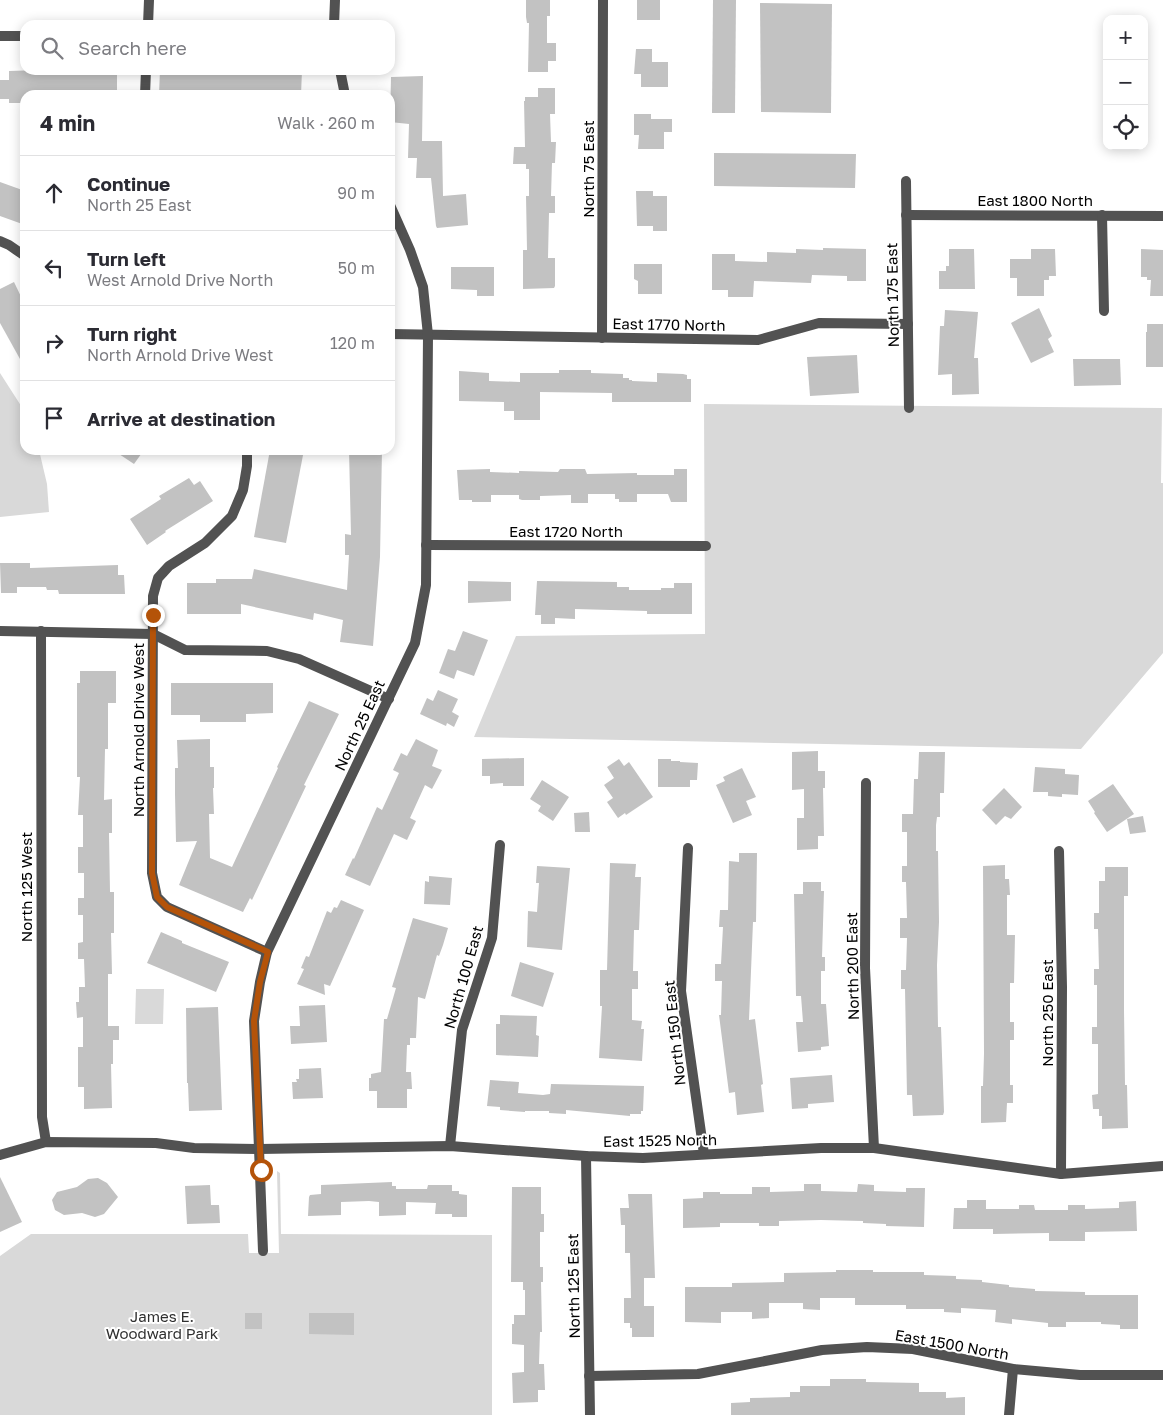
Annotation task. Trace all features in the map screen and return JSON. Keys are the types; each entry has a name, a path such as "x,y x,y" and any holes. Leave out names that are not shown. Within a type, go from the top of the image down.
{"street":[{"path":"148,20 149,0"},
{"path":"334,20 335,0"},
{"name":"North 75 East","path":"602,338 603,0"},
{"path":"0,36 20,36"},
{"path":"145,90 146,75"},
{"path":"341,75 344,90"},
{"name":"North 175 East","path":"906,181 909,408"},
{"name":"East 1800 North","path":"906,215 1163,216"},
{"path":"1102,215 1104,311"},
{"name":"North 25 East","path":"263,1251 254,1021 260,982 268,952 415,643 426,585 428,335 423,287 410,250 395,216"},
{"path":"0,241 9,244 20,252"},
{"name":"East 1770 North","path":"395,334 758,340 819,323 908,324"},
{"name":"North Arnold Drive West","path":"247,455 243,490 232,516 205,543 169,566 158,578 153,596 152,873 157,897 167,907 268,952"},
{"name":"East 1720 North","path":"426,545 706,546"},
{"path":"0,631 153,634 185,650 267,651 299,659 389,699"},
{"name":"North 125 West","path":"41,631 42,1117 46,1142"},
{"name":"North 200 East","path":"866,783 865,968 874,1148"},
{"name":"North 100 East","path":"450,1146 462,1030 492,938 500,845"},
{"name":"North 150 East","path":"688,848 681,992 704,1154"},
{"name":"North 250 East","path":"1059,852 1062,987 1061,1174"},
{"name":"East 1525 North","path":"0,1155 46,1142 156,1143 194,1148 259,1149 450,1146 586,1156 643,1158 821,1148 874,1148 1061,1174 1163,1166"},
{"name":"North 125 East","path":"586,1156 590,1415"},
{"name":"East 1500 North","path":"589,1376 698,1374 822,1350 867,1347 913,1349 1013,1369 1080,1375 1163,1375"},
{"path":"1009,1415 1013,1369"}],"green space":[{"path":"0,373 20,404 20,455 40,455 47,484 49,512 0,517"},
{"path":"704,404 1162,408 1163,653 1081,749 474,737 516,636 705,634"},
{"path":"136,989 164,989 163,1024 135,1024"},
{"name":"James E. Woodward Park","path":"277,1171 280,1173 281,1234 492,1235 492,1415 0,1415 0,1256 31,1234 248,1234 249,1253 279,1253"}],"building":[{"path":"526,0 550,0 550,16 547,16 547,43 556,43 556,61 548,61 548,72 528,72 529,23 527,23 526,17"},
{"path":"637,0 660,0 660,20 637,20"},
{"path":"713,0 736,0 735,113 712,113"},
{"path":"760,3 832,4 831,113 761,112"},
{"path":"636,49 652,49 652,62 668,62 668,87 641,87 641,74 634,74"},
{"path":"9,71 20,71 20,75 117,75 117,90 20,90 20,103 9,103 9,99 0,99 0,80 9,80"},
{"path":"160,75 302,75 301,90 159,90"},
{"path":"423,76 422,141 442,141 443,196 466,194 468,225 437,228 431,178 416,178 417,158 408,158 409,124 395,123 395,90 391,90 391,77"},
{"path":"538,88 555,88 555,114 550,114 551,142 556,142 555,163 552,163 551,196 555,196 555,213 549,213 548,258 555,258 555,286 554,288 523,289 523,250 527,250 526,196 529,196 529,169 526,169 526,164 513,164 514,147 525,147 524,101 525,97 538,97"},
{"path":"634,114 651,114 651,119 672,119 672,132 664,132 664,149 638,149 639,135 634,135"},
{"path":"714,153 856,154 855,188 714,186"},
{"path":"0,182 20,189 20,223 0,216"},
{"path":"636,191 653,191 653,196 667,196 667,231 653,231 653,226 637,226"},
{"path":"823,248 866,249 866,281 847,281 847,276 812,275 811,283 754,281 753,297 728,297 728,290 712,290 712,254 735,254 735,261 767,262 767,252 796,253 796,249 823,250"},
{"path":"949,249 974,249 975,289 939,289 939,271 946,271 946,266 949,266"},
{"path":"1031,249 1055,249 1056,276 1049,276 1049,280 1044,280 1044,296 1017,296 1017,278 1010,278 1010,259 1031,259"},
{"path":"1141,249 1163,250 1163,296 1150,296 1151,280 1147,280 1147,277 1141,277"},
{"path":"634,264 662,264 662,294 638,294 638,281 634,279"},
{"path":"451,267 494,267 494,296 477,296 477,290 451,289"},
{"path":"14,282 20,295 20,359 0,323 0,289"},
{"path":"1039,308 1052,336 1048,339 1054,352 1031,363 1011,323"},
{"path":"945,310 978,312 974,358 978,358 979,394 952,395 952,374 938,375 940,326 944,326"},
{"path":"1147,324 1163,324 1163,367 1146,367"},
{"path":"857,355 859,393 810,396 807,357"},
{"path":"1073,359 1120,359 1121,385 1074,386"},
{"path":"559,370 591,370 591,373 623,374 623,378 629,378 632,381 657,382 657,373 683,374 687,375 687,379 691,379 691,402 612,402 612,393 540,392 540,420 514,420 514,411 504,411 504,402 459,401 459,371 489,373 489,381 520,382 520,373 559,373"},
{"path":"120,455 140,455 134,464"},
{"path":"269,455 303,455 286,543 254,537"},
{"path":"349,455 382,455 380,557 373,646 340,642 343,620 314,613 313,620 241,604 241,614 187,614 187,583 216,583 216,579 252,579 254,569 347,590 349,555 345,555 345,534 351,535"},
{"path":"490,469 490,472 519,473 519,471 558,472 560,469 585,469 587,474 637,473 637,475 674,475 674,469 687,469 687,502 671,502 668,494 637,494 637,502 619,502 619,499 615,499 615,494 588,494 588,503 571,503 571,495 540,496 540,500 522,500 519,499 519,495 491,495 491,502 459,500 457,470"},
{"path":"189,478 194,485 200,481 213,501 165,531 147,545 130,519 161,499 159,496"},
{"path":"0,563 30,563 30,568 118,565 118,575 124,575 125,594 59,594 58,590 47,590 46,587 17,587 17,593 1,593"},
{"path":"468,581 511,582 511,601 468,603"},
{"path":"537,581 617,582 617,587 629,587 629,590 661,590 661,588 674,588 674,583 692,583 692,614 647,614 647,611 575,609 575,619 555,618 555,624 541,624 541,615 535,615"},
{"path":"463,631 488,640 474,676 457,670 454,679 439,673 448,649 455,651"},
{"path":"80,671 116,671 116,703 108,703 108,749 105,749 104,800 112,799 112,833 109,833 110,892 114,892 114,933 111,933 112,974 108,974 108,1026 119,1026 119,1040 113,1040 113,1064 111,1064 112,1108 84,1109 84,1087 78,1087 78,1047 83,1047 83,1017 77,1018 76,1002 79,1002 79,987 85,987 84,959 78,959 78,943 83,942 83,915 78,915 78,898 84,898 84,873 78,873 78,847 83,847 83,815 78,815 80,777 77,777 77,683 80,683"},
{"path":"171,683 273,683 273,713 246,714 246,722 200,722 200,715 171,715"},
{"path":"438,690 458,699 452,712 459,716 454,727 447,723 446,726 420,714 427,698 433,701"},
{"path":"309,701 339,714 304,785 306,786 252,900 250,898 243,912 179,885 197,841 176,842 175,768 178,768 177,740 210,739 210,767 214,767 214,814 209,814 210,858 232,867"},
{"path":"416,739 438,750 432,766 442,770 432,789 425,785 410,818 416,821 407,840 394,834 370,886 345,875 377,807 382,810 399,773 393,770 401,753 407,756"},
{"path":"818,751 818,771 825,771 825,788 823,788 824,836 818,836 818,849 797,850 797,818 804,818 804,789 792,790 792,752"},
{"path":"919,752 945,752 944,793 940,793 940,817 937,817 936,825 939,922 937,965 938,1027 941,1027 944,1112 943,1115 913,1116 912,1095 907,1095 905,989 901,989 901,970 906,970 907,938 900,938 900,918 907,918 906,882 902,882 902,866 907,866 907,832 902,832 902,814 913,814 914,779 918,779"},
{"path":"524,758 524,786 503,786 503,783 490,784 490,776 482,776 482,759"},
{"path":"619,759 624,766 629,762 653,797 626,815 625,813 618,818 607,802 613,798 604,785 614,778 607,767"},
{"path":"658,759 698,763 697,780 690,780 690,787 658,787"},
{"path":"1035,767 1065,769 1065,774 1079,775 1078,795 1062,794 1062,797 1048,796 1048,792 1033,792"},
{"path":"742,768 756,797 746,801 752,815 733,823 716,785 725,781 723,777"},
{"path":"542,780 569,797 553,821 538,811 541,806 530,799"},
{"path":"1113,784 1134,814 1107,832 1088,801"},
{"path":"1004,788 1022,807 1011,819 1005,816 996,825 982,810"},
{"path":"589,812 590,832 575,832 574,813"},
{"path":"1143,816 1146,832 1130,834 1127,819"},
{"path":"739,853 757,853 756,922 753,922 749,1020 755,1019 763,1084 761,1085 764,1112 737,1115 735,1092 729,1093 719,1015 721,1015 722,981 715,981 715,964 721,964 723,927 719,927 720,910 728,910 729,861 739,862"},
{"path":"610,863 636,864 635,877 641,877 639,930 634,930 633,971 638,971 638,989 632,989 632,1020 642,1021 641,1029 644,1029 642,1061 599,1058 602,1006 600,1006 600,970 607,970"},
{"path":"1005,865 1005,879 1009,879 1010,895 1007,895 1007,935 1015,935 1014,983 1010,983 1010,1022 1014,1022 1014,1040 1010,1040 1010,1085 1013,1085 1013,1103 1007,1103 1006,1122 981,1123 981,1086 983,1086 984,1054 983,866"},
{"path":"537,866 570,868 562,950 527,947 528,911 537,912 539,883 536,883"},
{"path":"1105,867 1128,867 1128,896 1124,896 1124,1010 1125,1085 1127,1085 1128,1128 1102,1129 1102,1116 1099,1116 1099,1109 1093,1109 1092,1095 1098,1094 1098,1044 1092,1044 1092,1027 1097,1027 1097,985 1094,985 1094,969 1099,969 1098,929 1094,929 1094,913 1099,913 1099,881 1105,881"},
{"path":"429,876 452,878 450,905 424,904 425,881 429,882"},
{"path":"803,882 821,882 821,891 824,891 822,957 825,957 825,971 821,971 821,1004 826,1004 829,1046 821,1047 821,1050 798,1052 796,1022 803,1022 801,996 796,996 794,894 803,894"},
{"path":"341,900 364,910 330,986 324,984 325,995 297,984 304,969 301,968 306,956 309,957 327,911 331,913 334,907 337,908"},
{"path":"413,918 448,928 439,956 437,955 425,999 418,997 416,1038 410,1038 410,1045 407,1045 406,1072 411,1072 412,1089 407,1089 407,1108 377,1108 377,1091 369,1091 369,1078 371,1078 371,1074 381,1072 384,1019 387,1019 396,988 392,987"},
{"path":"161,932 182,941 182,943 229,962 216,992 147,963"},
{"path":"520,962 554,973 543,1007 511,996"},
{"path":"325,1005 327,1042 291,1044 290,1026 300,1026 299,1006"},
{"path":"218,1007 222,1110 189,1111 186,1008"},
{"path":"500,1015 537,1016 536,1035 539,1036 538,1057 496,1055 496,1024 500,1024"},
{"path":"321,1068 323,1098 293,1099 292,1082 297,1082 296,1079 299,1079 299,1069"},
{"path":"832,1075 834,1102 808,1104 808,1108 792,1109 790,1078"},
{"path":"490,1080 519,1082 518,1093 543,1095 550,1094 551,1084 644,1086 643,1111 641,1111 641,1114 630,1114 630,1116 566,1110 566,1114 549,1113 549,1111 500,1110 500,1107 487,1106"},
{"path":"0,1177 22,1222 0,1232"},
{"path":"98,1178 107,1183 118,1197 104,1214 95,1217 82,1213 64,1215 55,1210 52,1200 57,1192 77,1187 88,1179"},
{"path":"392,1182 392,1186 396,1186 396,1189 427,1189 428,1185 452,1185 452,1191 459,1191 459,1194 467,1195 467,1217 452,1217 452,1214 435,1214 436,1203 406,1202 406,1215 379,1216 379,1202 369,1201 341,1202 341,1215 308,1216 309,1197 310,1195 321,1194 321,1185"},
{"path":"804,1184 821,1184 821,1191 857,1192 858,1184 874,1185 874,1191 906,1192 906,1188 925,1188 924,1227 886,1226 886,1224 863,1223 863,1221 821,1220 779,1221 779,1226 759,1226 759,1223 720,1223 720,1227 683,1228 683,1199 703,1198 703,1192 752,1194 752,1187 770,1187 770,1192 804,1191"},
{"path":"210,1185 211,1205 219,1205 220,1223 187,1224 185,1186"},
{"path":"512,1187 541,1187 541,1214 544,1214 544,1232 540,1232 540,1267 543,1267 543,1282 541,1282 542,1332 540,1332 539,1364 544,1364 545,1390 538,1390 538,1402 513,1403 512,1373 524,1372 524,1345 512,1344 512,1324 514,1324 514,1315 525,1315 525,1290 523,1290 523,1282 511,1282"},
{"path":"628,1194 652,1194 655,1278 644,1278 644,1306 654,1306 654,1337 632,1337 630,1323 624,1323 624,1298 631,1298 630,1253 625,1253 625,1225 621,1225 620,1208 629,1208"},
{"path":"967,1200 986,1200 986,1209 1019,1209 1019,1205 1034,1205 1035,1210 1068,1210 1068,1205 1085,1205 1085,1209 1119,1208 1119,1202 1136,1201 1137,1231 1085,1232 1085,1241 1049,1241 1049,1233 993,1234 993,1229 953,1229 954,1208 967,1208"},
{"path":"836,1270 924,1272 924,1275 956,1276 956,1279 982,1280 982,1282 1009,1285 1009,1287 1035,1289 1035,1291 1085,1292 1085,1295 1138,1295 1138,1329 1120,1329 1120,1325 1101,1324 1101,1322 1066,1322 1066,1327 1048,1327 1048,1323 1012,1319 1012,1324 995,1322 996,1310 961,1308 961,1313 944,1312 944,1309 906,1309 906,1305 855,1305 855,1298 820,1298 820,1310 803,1309 803,1303 769,1303 769,1318 752,1319 752,1312 721,1312 721,1323 685,1322 685,1287 732,1287 732,1283 784,1282 784,1273 836,1272"},
{"path":"245,1313 262,1313 262,1329 245,1329"},
{"path":"309,1313 354,1313 354,1335 309,1334"},
{"path":"830,1379 866,1379 866,1382 919,1383 919,1392 946,1392 946,1398 965,1397 965,1415 731,1415 731,1403 750,1402 750,1398 790,1397 790,1392 800,1392 800,1386 830,1386"}],"route":[{"path":"153,615 152,873 157,897 167,907 268,952 260,982 254,1021 261,1170"}]}
